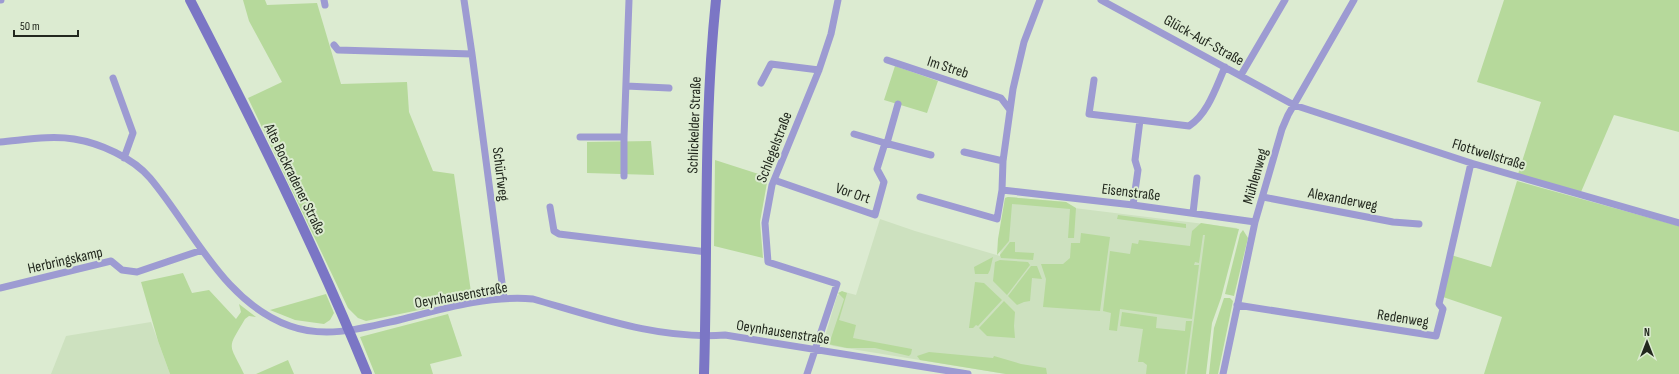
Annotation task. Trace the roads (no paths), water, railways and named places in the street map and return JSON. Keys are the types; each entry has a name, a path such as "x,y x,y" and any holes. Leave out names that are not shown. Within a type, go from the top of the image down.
{"street":[{"name":"Alte Bockradener Straße","path":"190,0 281,182 368,374"},
{"name":"Schürfweg","path":"464,0 504,298"},
{"path":"624,176 629,0"},
{"name":"Schlickelder Straße","path":"704,374 708,130 712,44 716,0"},
{"name":"Schlegelstraße","path":"815,350 837,284 768,262 765,223 774,180 819,70 831,34 838,0"},
{"path":"920,197 998,219 1002,190 1003,161 1013,89 1024,42 1040,0"},
{"name":"Glück-Auf-Straße","path":"1101,0 1294,105"},
{"path":"1241,75 1285,0"},
{"name":"Mühlenweg","path":"1223,374 1255,222 1282,129 1294,105 1354,0"},
{"path":"334,45 338,50 472,54"},
{"name":"Im Streb","path":"886,60 1001,98"},
{"path":"761,82 771,64 819,70"},
{"path":"1094,80 1089,114 1189,126 1195,122 1208,104 1225,67"},
{"path":"114,78 133,133 124,158"},
{"path":"626,86 669,88"},
{"path":"1010,110 1001,98 1013,89"},
{"path":"886,143 898,104"},
{"name":"Flottwellstraße","path":"1294,105 1471,163 1679,223"},
{"path":"1132,205 1138,170 1135,160 1140,120"},
{"path":"854,134 932,155"},
{"path":"580,137 624,137"},
{"name":"Oeynhausenstraße","path":"0,142 53,138 75,139 102,148 124,158 149,177 223,277 244,298 264,314 291,327 317,331 350,332 443,309 504,298 533,300 649,331 705,337 725,336 968,374"},
{"name":"Vor Ort","path":"774,180 876,215 884,182 877,170 886,143"},
{"path":"964,152 1003,161"},
{"name":"Redenweg","path":"1237,306 1436,336 1442,309 1439,304 1471,163"},
{"path":"1193,213 1197,178"},
{"name":"Eisenstraße","path":"1002,190 1132,205 1255,222"},
{"name":"Alexanderweg","path":"1263,197 1393,222 1419,224"},
{"path":"550,207 554,231 559,234 707,252"},
{"name":"Herbringskamp","path":"0,288 111,261 122,270 137,272 202,250"},
{"path":"807,374 815,350"}]}
